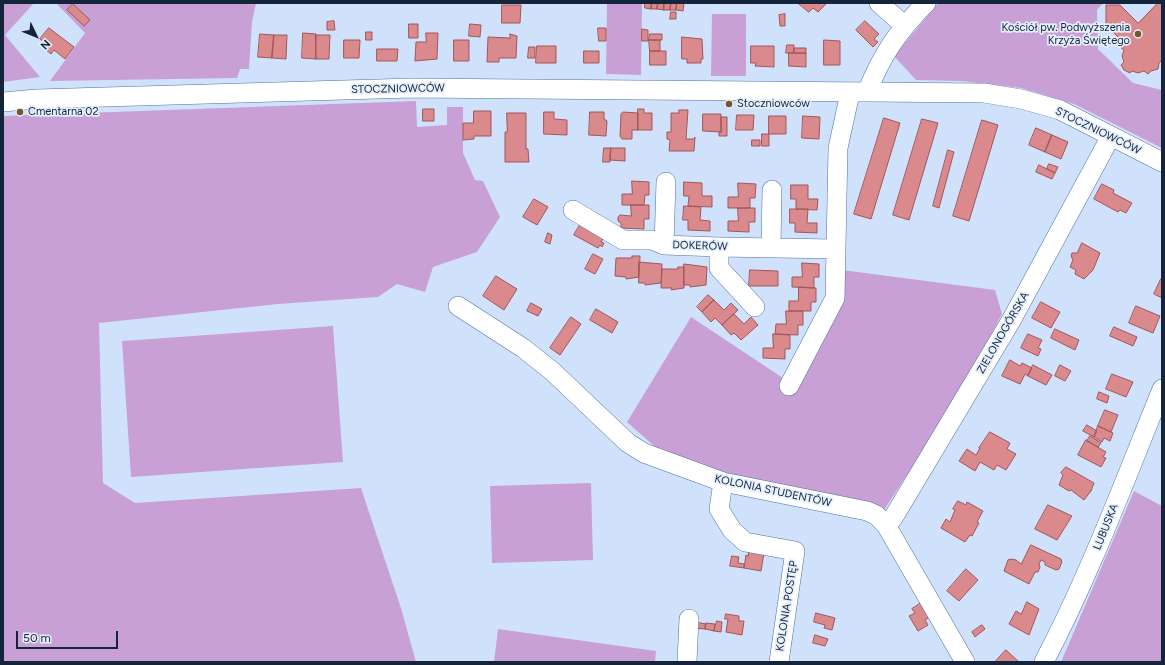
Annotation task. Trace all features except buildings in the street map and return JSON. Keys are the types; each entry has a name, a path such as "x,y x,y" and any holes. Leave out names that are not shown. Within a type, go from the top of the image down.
{"street":[{"path":"880,3 904,25"},
{"path":"789,386 835,298 838,148 859,92 878,66 904,25 926,3"},
{"name":"STOCZNIOWCÓW","path":"3,102 45,99 412,88 984,93 1021,99 1060,110 1162,162"},
{"name":"ZIELONOGÓRSKA","path":"886,526 893,518 1012,319 1111,136"},
{"path":"664,245 666,182"},
{"path":"771,247 772,190"},
{"name":"DOKERÓW","path":"573,210 623,240 652,240 664,245 720,248 771,247 835,249"},
{"path":"720,248 719,268 755,306"},
{"name":"KOLONIA STUDENTÓW","path":"458,306 523,348 552,371 628,443 644,453 723,482 866,511 876,515 886,526 965,662"},
{"name":"LUBUSKA","path":"1044,662 1061,630 1090,567 1162,388"},
{"name":"KOLONIA POSTĘP","path":"723,482 719,509 732,530 745,542 795,551 779,662"},
{"path":"687,662 689,619"}],"shaded area":[{"path":"3,3 34,3 5,35 40,77 3,82"},
{"path":"56,3 256,3 252,22 249,69 240,69 237,78 50,81 85,33"},
{"path":"607,3 642,3 641,75 606,74"},
{"path":"938,3 1103,3 1097,10 1098,49 1133,83 1162,90 1162,148 1074,104 1021,88 961,81 916,80 894,56"},
{"path":"712,14 746,14 746,76 711,76"},
{"path":"416,101 417,127 447,125 447,107 463,107 463,153 475,180 483,181 500,217 477,252 433,267 425,292 397,284 378,297 278,304 99,323 103,483 135,503 361,488 401,608 416,662 3,662 3,116"},
{"path":"842,270 995,290 1002,314 961,392 882,513 842,496 703,474 670,460 627,422 691,317 786,380"},
{"path":"333,326 343,462 131,477 122,341"},
{"path":"591,483 593,560 492,563 490,486"},
{"path":"1134,491 1162,506 1162,662 1061,662"},
{"path":"498,629 656,651 655,662 494,662"}],"place":[{"name":"Kościół pw. Podwyższenia Krzyża Świętego","path":"1138,34"},
{"name":"Stoczniowców","path":"729,104"},
{"name":"Cmentarna 02","path":"20,112"}]}
